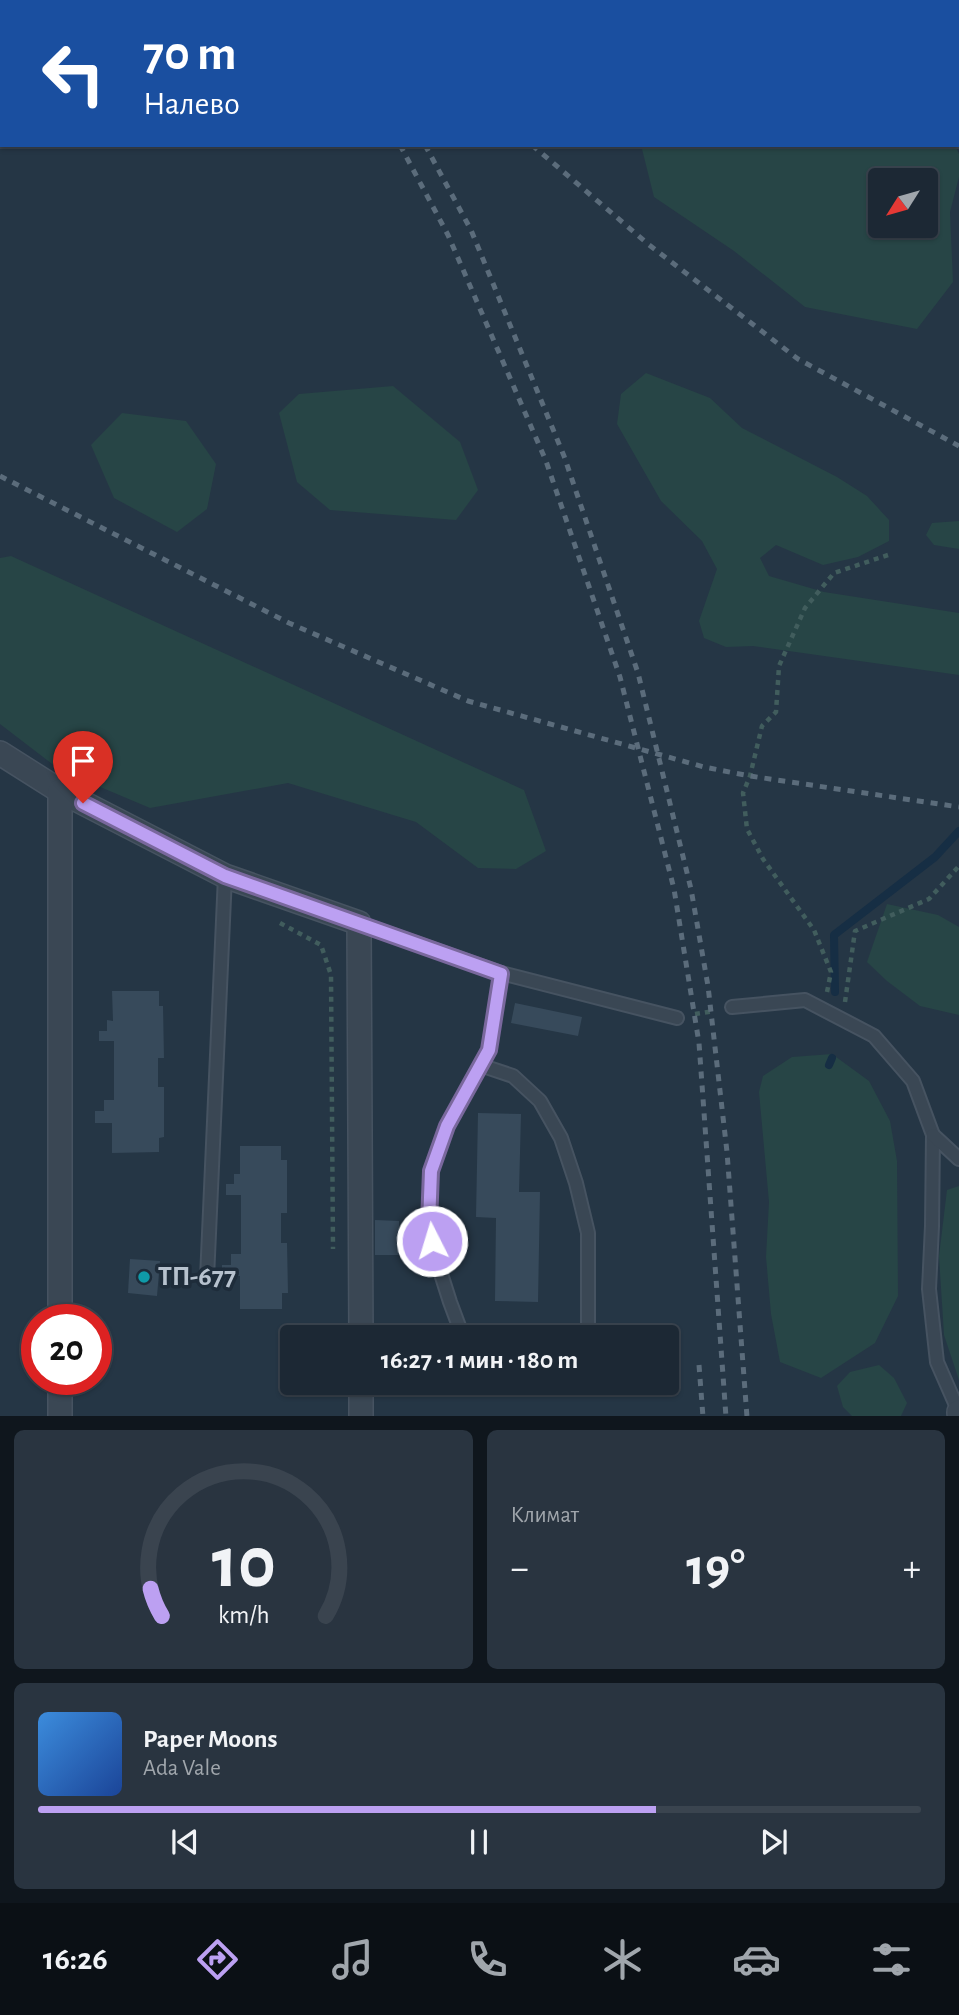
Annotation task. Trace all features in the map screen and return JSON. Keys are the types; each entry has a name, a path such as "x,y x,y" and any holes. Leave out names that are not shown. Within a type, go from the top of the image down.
{"street":[{"path":"6,763 225,876 359,923 360,1325"},
{"path":"60,791 60,1304"},
{"path":"60,1395 60,1416"},
{"path":"361,1395 361,1416"}],"lane":[{"path":"0,0 0,102"},
{"path":"207,1278 225,876"},
{"path":"359,923 501,974 677,1018"},
{"path":"459,1325 436,1258 429,1224 431,1171 447,1126 489,1050 501,974"},
{"path":"732,1007 805,1000 874,1036 913,1081 933,1135 929,1289 937,1362 959,1413"},
{"path":"480,1065 513,1076 540,1101 561,1138 576,1183 588,1233 588,1325"},
{"path":"933,1135 959,1159"}],"path":[{"path":"822,1009 831,972 814,930 763,859 747,829 743,793 762,726 776,712 779,666 805,608 834,573 891,554"},
{"path":"843,1020 855,931 929,898 959,866"},
{"path":"272,920 321,945 331,975 334,1254"},
{"path":"677,1018 732,1007"}],"green space":[{"path":"642,147 956,147 959,154 959,177 950,212 953,282 917,329 805,307 734,251 654,197"},
{"path":"646,373 710,398 742,428 837,477 867,496 889,520 889,541 858,557 823,565 776,545 760,558 769,576 824,592 959,613 959,675 753,646 726,647 704,638 699,621 717,569 702,541 661,501 617,424 621,394"},
{"path":"393,386 460,442 478,490 456,520 330,510 297,482 279,413 299,394"},
{"path":"122,413 186,421 216,464 207,509 177,532 114,498 91,445"},
{"path":"959,521 959,549 934,545 926,535 932,523"},
{"path":"11,556 524,790 546,851 516,869 478,868 416,822 288,783 150,808 60,770 0,724 0,558"},
{"path":"887,904 938,915 959,927 959,1015 920,1006 867,962"},
{"path":"832,1054 869,1081 890,1121 897,1161 898,1296 875,1343 821,1378 780,1362 771,1314 766,1257 769,1202 759,1092 763,1076 792,1057"},
{"path":"959,1186 959,1380 944,1335 939,1256 947,1190"},
{"path":"879,1365 894,1378 907,1403 901,1416 852,1416 843,1407 837,1386 850,1372"}],"building":[{"path":"112,991 159,991 159,1006 163,1006 164,1058 158,1058 158,1087 164,1087 164,1137 159,1138 159,1152 112,1153 112,1123 95,1123 95,1111 104,1111 104,1100 114,1100 114,1041 99,1041 99,1031 107,1031 107,1020 113,1021"},
{"path":"515,1003 582,1017 578,1036 511,1023"},
{"path":"478,1113 521,1114 519,1192 540,1192 538,1302 495,1301 496,1218 476,1217"},
{"path":"240,1146 281,1146 281,1160 287,1160 287,1213 281,1213 281,1243 287,1243 288,1293 282,1293 282,1309 240,1309 240,1276 222,1277 222,1265 231,1265 231,1254 241,1254 241,1195 226,1195 226,1184 234,1184 234,1174 240,1174"},
{"path":"375,1220 399,1221 399,1255 375,1255"},
{"name":"ТП-677","path":"130,1259 160,1261 157,1296 128,1293"}],"waterway":[{"path":"835,992 834,935 935,857 959,831"},
{"path":"829,1065 832,1058"}],"railway":[{"path":"401,147 448,235 546,461 620,677 674,889 699,1043 726,1416"},
{"path":"426,147 471,230 564,456 638,673 691,889 708,986 727,1152 747,1416"},
{"path":"534,147 648,244 798,359 959,446"},
{"path":"0,476 289,623 468,701 704,767 959,807"},
{"path":"699,1365 703,1416"}],"place":[{"name":"ТП-677","path":"144,1277"}],"route":[{"path":"83,803 225,876 501,974 489,1050 447,1126 431,1171 429,1224 432,1241"}]}
